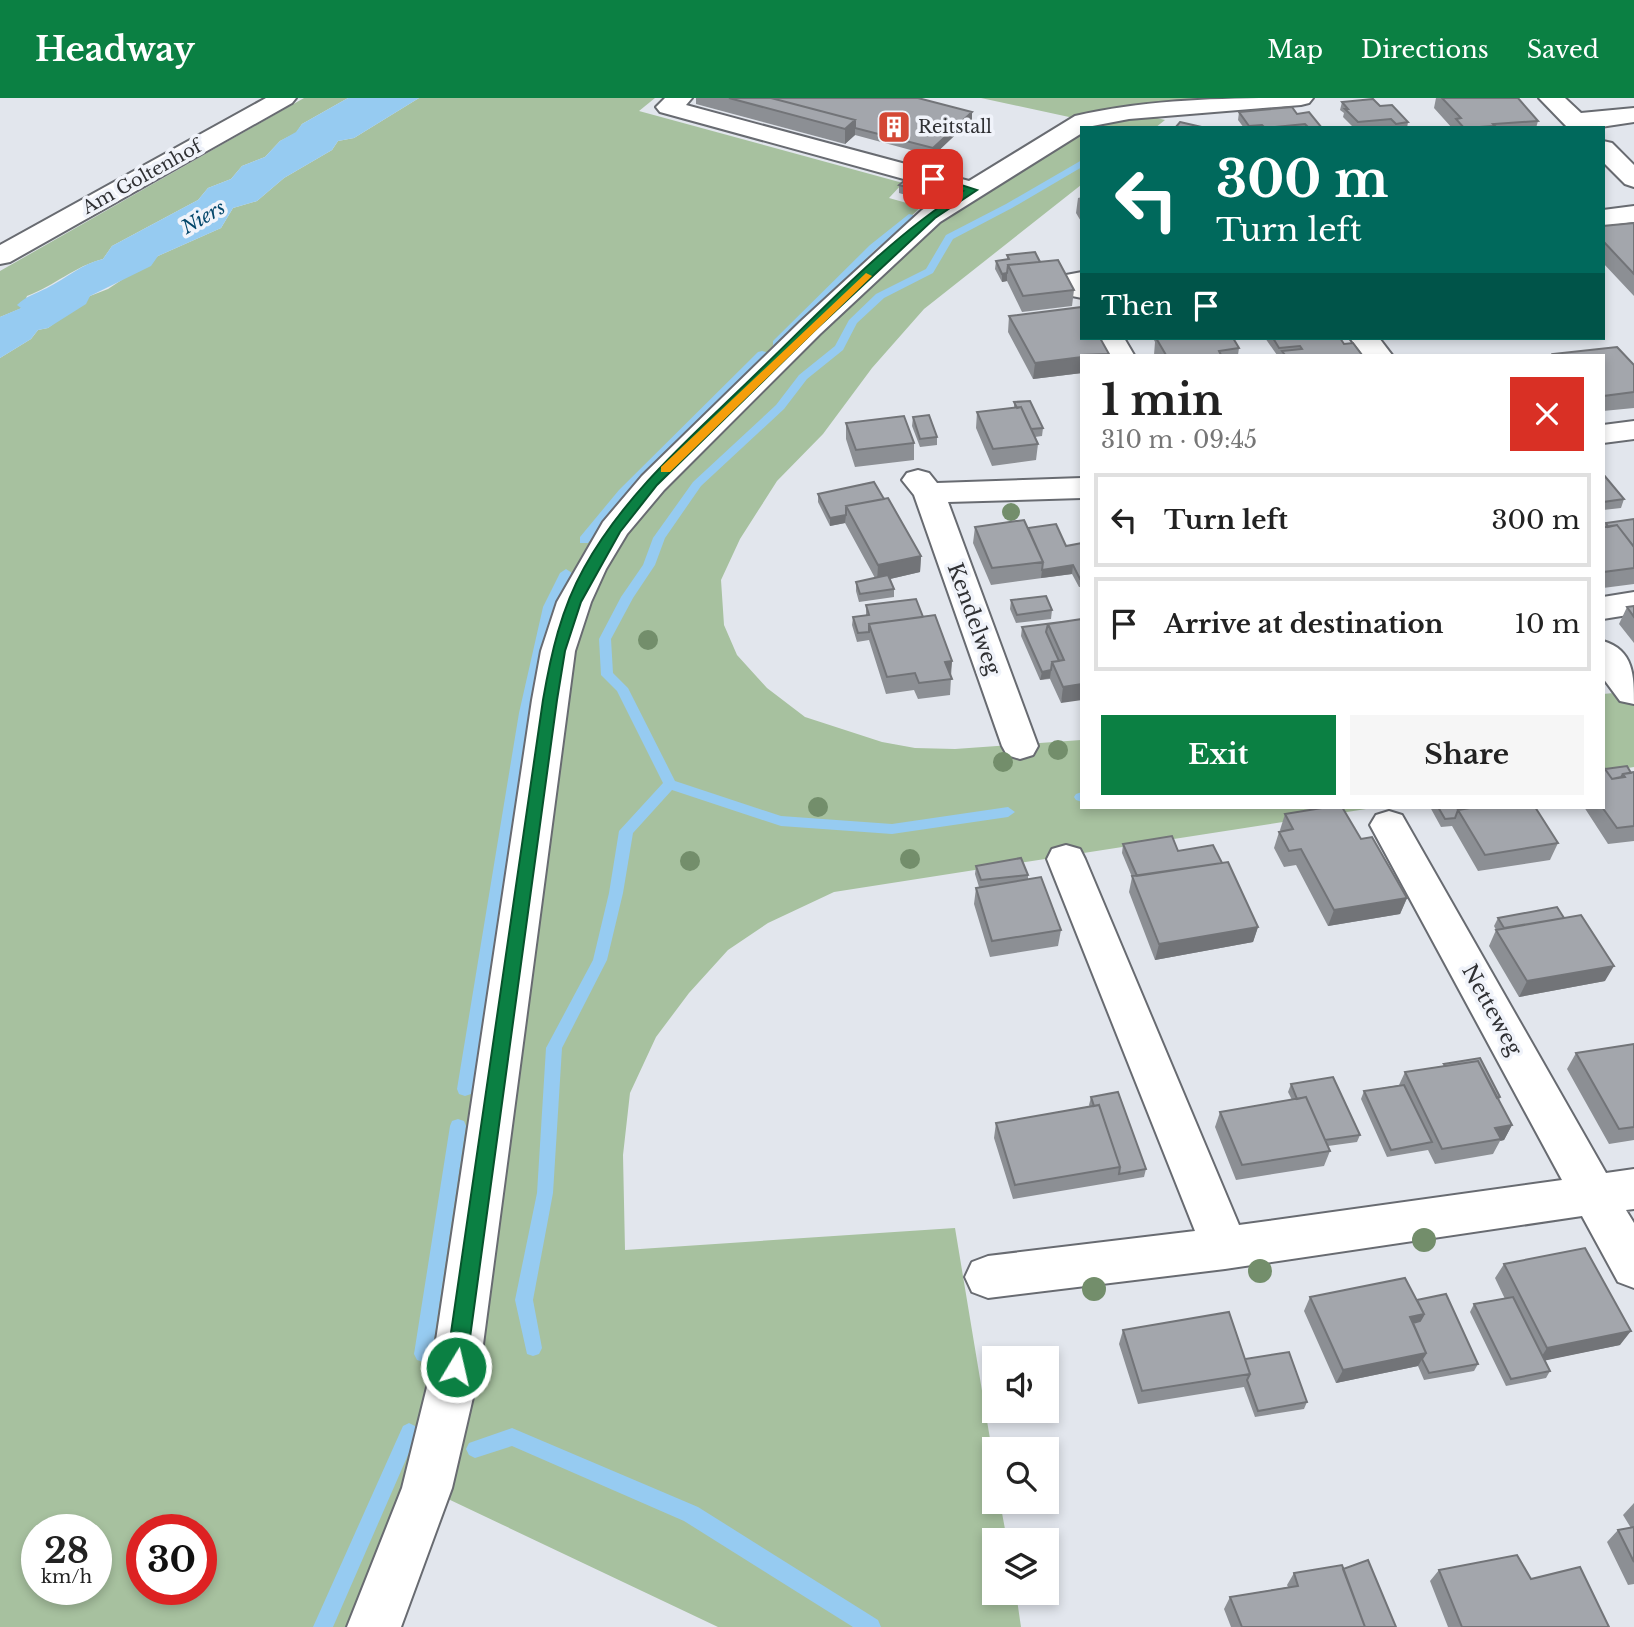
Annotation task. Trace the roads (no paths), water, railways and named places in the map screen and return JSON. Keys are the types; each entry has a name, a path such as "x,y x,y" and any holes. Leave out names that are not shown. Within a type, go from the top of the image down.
{"street":[{"name":"Am Goltenhof","path":"0,256 284,98"},
{"path":"680,98 668,107 972,190"},
{"path":"374,1627 426,1488 456,1367 558,651 574,602 614,529 653,482 810,328 931,216 972,190 1084,121 1129,112 1301,98"},
{"path":"1551,98 1578,124 1634,115"},
{"path":"1605,150 1634,178"},
{"path":"1605,218 1634,214"},
{"path":"1366,340 1377,354"},
{"path":"1605,434 1634,430"},
{"name":"Kendelweg","path":"1020,746 923,486 1080,488"},
{"path":"1605,608 1634,603"},
{"path":"1605,656 1632,692"},
{"name":"Netteweg","path":"1389,825 1614,1192 1634,1268"},
{"path":"1066,859 1226,1248"},
{"path":"988,1277 1226,1248 1614,1192"}],"water":[{"name":"Niers","path":"348,98 419,98 354,138 338,141 332,150 284,178 257,201 233,208 221,228 158,256 151,266 90,296 86,304 48,328 38,330 31,339 0,358 0,317 21,308 17,305 27,297 88,264 103,259 112,246 198,200 208,188 231,179 242,166 265,157 302,124"}],"waterway":[{"path":"670,784 622,688 607,675 605,639 627,597 649,565 659,538 697,484 780,407 803,377 839,348 853,322 880,296 930,271 949,237 1080,164"},
{"path":"777,343 873,247 912,216"},
{"path":"584,540 623,492 762,354"},
{"path":"465,1089 525,713 549,607 566,573"},
{"path":"533,1348 524,1300 545,1193 554,1048 600,960 616,893 626,831 670,784"},
{"path":"670,784 781,821 892,829 1008,812"},
{"path":"423,1354 458,1126"},
{"path":"323,1627 409,1432"},
{"path":"475,1449 512,1437 691,1514 871,1627"}],"place":[{"name":"Reitstall","path":"894,127"}]}
